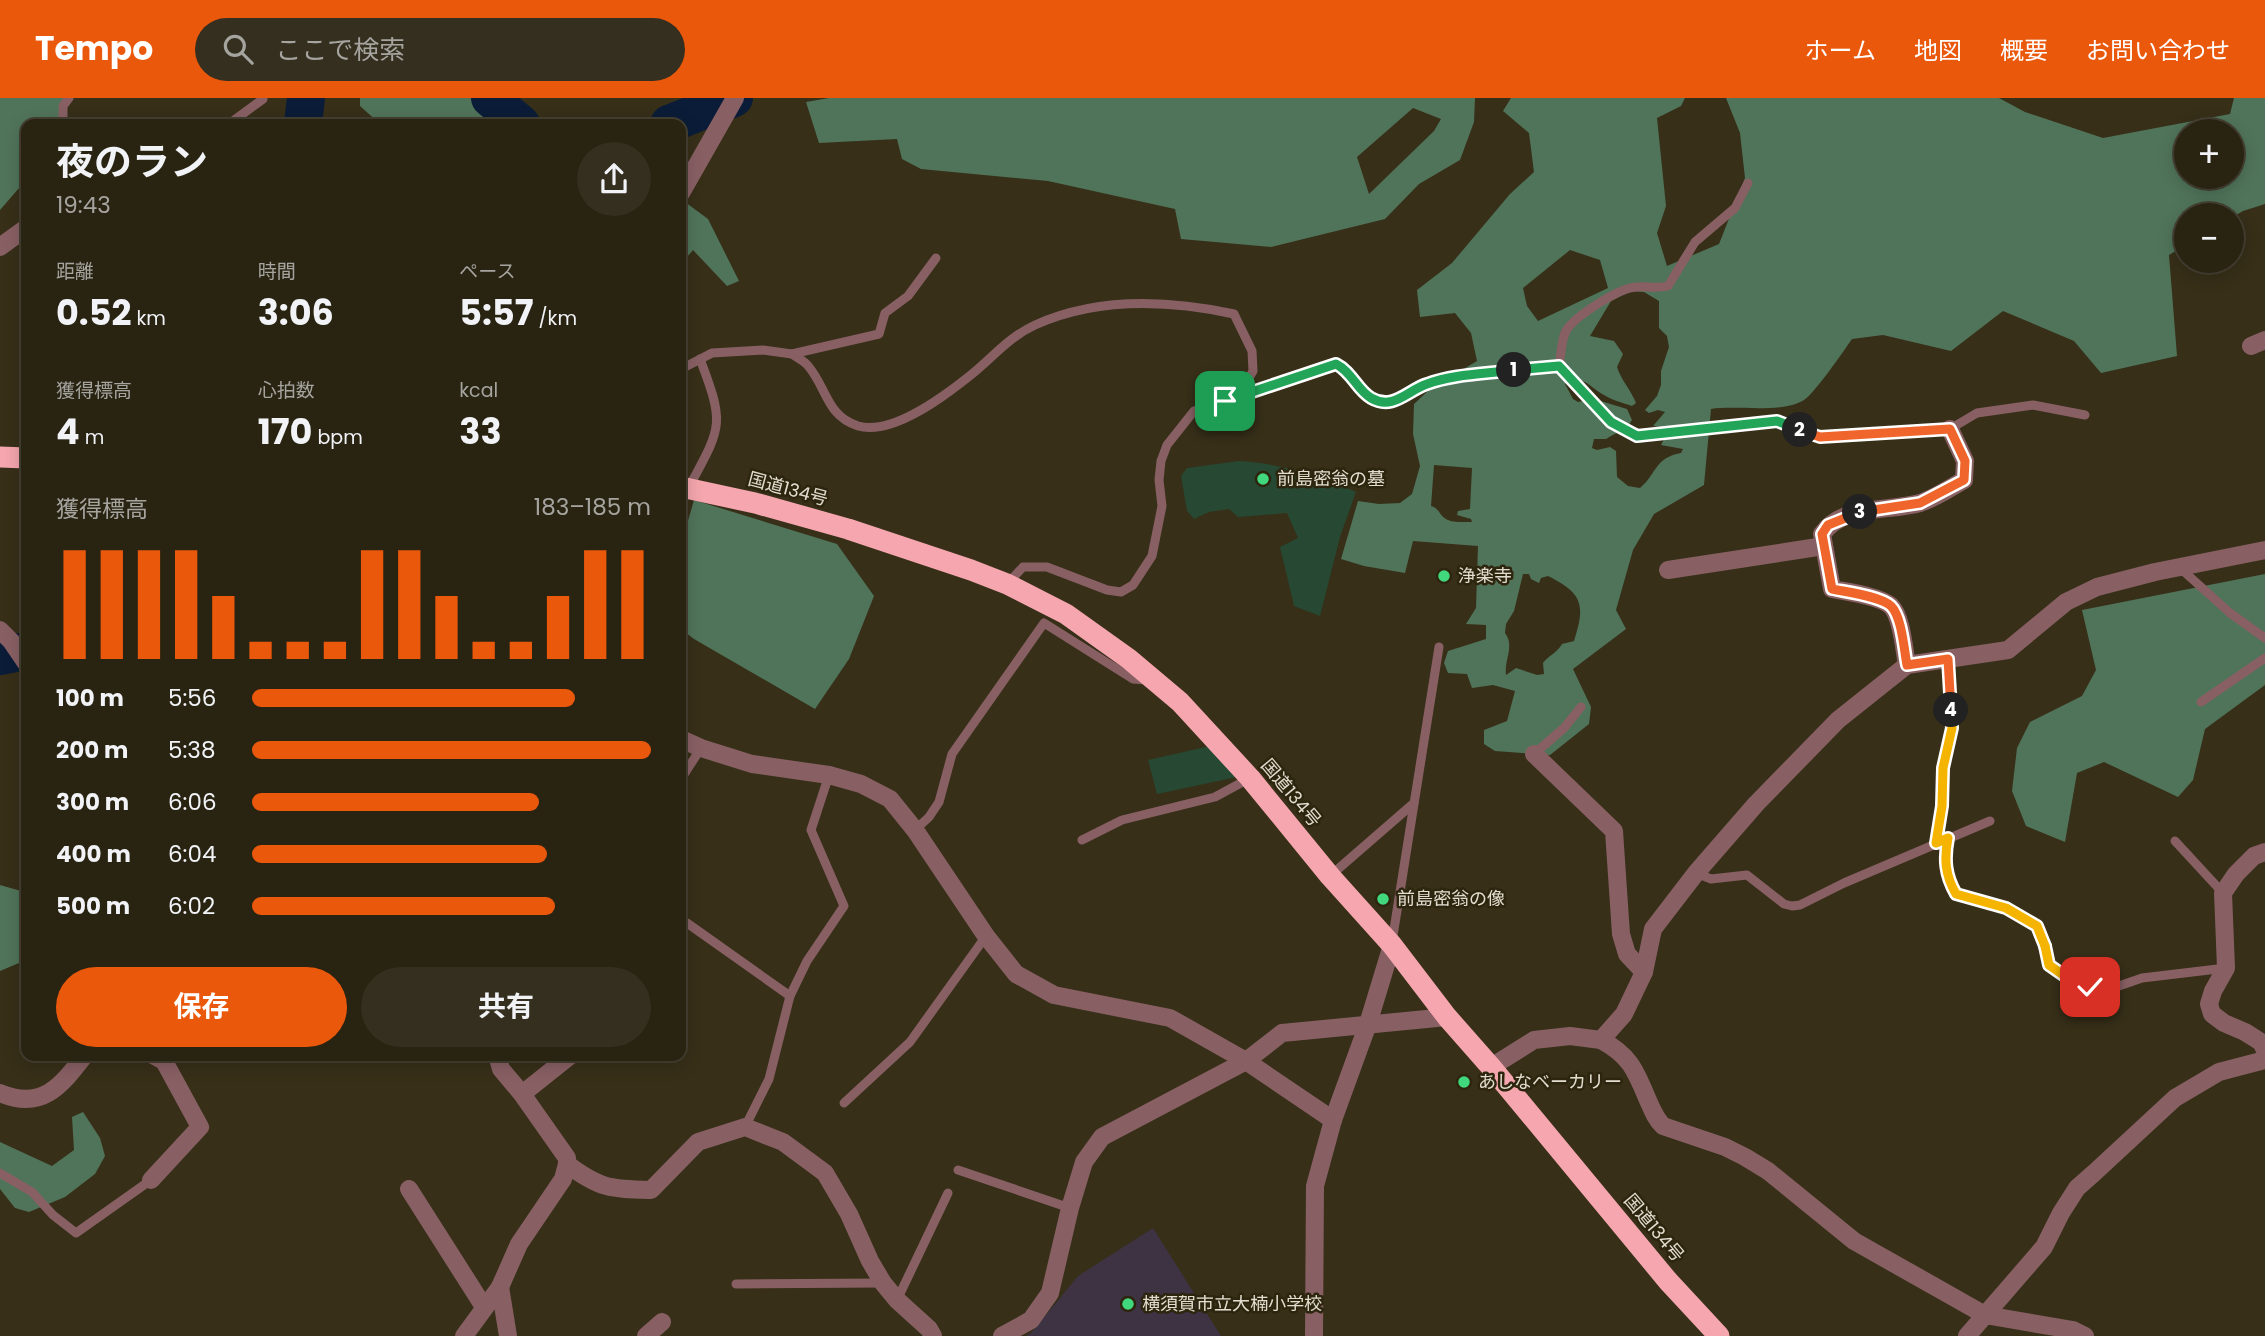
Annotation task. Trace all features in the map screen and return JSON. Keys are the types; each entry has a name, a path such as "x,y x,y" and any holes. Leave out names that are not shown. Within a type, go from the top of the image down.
{"highway":[{"path":"0,457 21,458"},
{"name":"国道134号","path":"686,488 755,503 848,529 971,570 1007,584 1066,614 1129,659 1180,702 1250,778 1668,1281 1719,1336"}],"street":[{"path":"686,185 735,98"},
{"path":"0,247 21,232"},
{"path":"1907,665 1900,628 1891,607 1877,599 1832,589 1822,534 1828,525 1853,513 1920,503 1964,480 1965,461 1950,429"},
{"path":"1668,570 1825,546"},
{"path":"1601,1040 1624,1014 1644,972 1653,929 1696,873 1756,804 1838,720 1907,665 2008,650 2066,603 2097,587 2265,550"},
{"path":"0,630 21,656"},
{"path":"686,741 751,764 830,775 861,784 890,799 915,830 986,936 1016,974 1054,995 1170,1018 1246,1061 1334,1120"},
{"path":"1534,754 1614,831 1621,934 1627,954 1644,972"},
{"path":"2265,852 2254,856 2236,874 2223,893 2226,968 2209,1004 2212,1014 2261,1042 2265,1050"},
{"path":"1314,1336 1315,1186 1392,946"},
{"path":"1002,1336 1031,1320 1050,1293 1084,1162 1102,1137 1246,1061 1282,1033 1447,1017"},
{"path":"1491,1067 1534,1040 1570,1037 1601,1040 1626,1056 1637,1073 1656,1119 1663,1126 1725,1147 1745,1157 1768,1171 1854,1241 1985,1315 2073,1330 2085,1336"},
{"path":"1967,1336 2044,1247 2077,1188 2175,1098 2220,1072 2265,1060"},
{"path":"0,1093 15,1099 32,1099 48,1093 63,1083 80,1061"},
{"path":"151,1180 200,1127 164,1061"},
{"path":"464,1336 500,1287 519,1244 563,1179 567,1164 567,1158 501,1069 499,1061"},
{"path":"522,1094 563,1061"},
{"path":"567,1164 608,1189 651,1190 698,1142 745,1128 783,1142 825,1173 849,1214 883,1283 933,1336"},
{"path":"409,1189 484,1307"},
{"path":"500,1287 508,1336"},
{"path":"646,1336 662,1321"}],"lane":[{"path":"63,119 64,106 69,98"},
{"path":"236,119 263,99"},
{"path":"1559,366 1565,332 1583,315 1613,294 1636,286 1656,289 1668,286 1695,242 1735,208 1748,183"},
{"path":"686,366 712,353 762,351 792,354 879,334 885,313 908,296 936,258"},
{"path":"792,354 808,365 836,414 860,426 888,425 912,415 972,374 1013,337 1037,324 1083,310 1120,304 1177,304 1234,314 1252,351 1253,370 1238,397"},
{"path":"686,485 713,443 719,420 715,397 700,359"},
{"path":"1007,584 1023,567 1047,567 1107,590 1121,592 1133,585 1152,556 1162,506 1159,480 1161,461 1167,445 1194,411 1336,364 1346,369 1370,398 1385,403 1402,399 1425,384 1455,377 1559,366"},
{"path":"1559,366 1611,422 1637,436 1777,421 1820,437 1950,429 1977,413 2033,405 2085,415"},
{"path":"2179,567 2230,613 2265,638"},
{"path":"915,830 929,817 939,802 952,754 1044,623 1133,679 1153,680"},
{"path":"1392,946 1439,647"},
{"path":"1936,843 1942,806 1943,768 1952,728 1948,659"},
{"path":"2201,702 2265,659"},
{"path":"1534,754 1564,727 1581,707"},
{"path":"686,771 701,748"},
{"path":"745,1128 769,1079 790,996 807,961 844,906 811,830 830,775"},
{"path":"1082,840 1122,820 1215,797 1250,778"},
{"path":"1330,876 1414,803"},
{"path":"1696,873 1712,879 1747,875 1784,904 1800,905 1990,821"},
{"path":"1948,838 1945,856 1948,881 1956,894 2006,908 2037,926 2049,965 2069,979 2090,987 2116,986 2142,978 2226,968"},
{"path":"2175,841 2223,893"},
{"path":"687,923 790,996"},
{"path":"845,1102 910,1042 986,936"},
{"path":"958,1170 1070,1208"},
{"path":"0,1173 32,1192 53,1215 76,1233 151,1180"},
{"path":"897,1300 948,1193"},
{"path":"736,1284 883,1283"}],"shaded area":[{"name":"横須賀市立大楠小学校","path":"1153,1228 1221,1336 1026,1336 1078,1276"}],"green space":[{"path":"0,98 66,98 58,119 21,119 21,186 0,210"},
{"path":"360,98 479,98 503,119 374,119 360,106"},
{"path":"829,98 1475,98 1474,122 1460,160 1419,184 1385,219 1271,247 1181,239 1175,209 1048,181 921,169 902,159 897,139 819,143 806,102","holes":["1413,108 1441,119 1434,131 1369,194 1357,157"]},
{"path":"1511,98 1685,98 1681,106 1657,118 1666,206 1657,233 1667,266 1719,244 1745,178 1740,133 1726,98 1999,98 2025,112 2103,138 2174,125 2174,189 2244,189 2244,119 2204,119 2230,114 2234,98 2265,98 2265,204 2244,211 2244,203 2174,203 2174,252 2169,255 2177,356 2101,373 2074,341 2003,311 1951,351 1883,335 1852,339 1814,390 1804,400 1795,404 1772,408 1711,409 1704,485 1654,514 1633,550 1616,610 1626,629 1573,669 1591,707 1589,724 1550,755 1495,751 1484,744 1484,730 1507,721 1515,691 1493,685 1472,688 1467,674 1448,673 1444,663 1448,651 1486,639 1486,625 1466,624 1476,608 1478,546 1413,541 1405,573 1341,559 1358,501 1400,503 1412,494 1420,466 1413,434 1414,404 1430,389 1477,361 1471,333 1455,313 1420,317 1417,290 1452,263 1510,194 1534,172 1529,133 1503,111","holes":["1570,250 1600,260 1608,288 1538,321 1527,306 1523,288","1631,291 1644,292 1659,301 1659,328 1667,336 1669,347 1657,396 1645,410 1649,413 1658,410 1665,412 1653,426 1670,428 1661,445 1683,449 1681,453 1672,455 1661,463 1640,488 1628,486 1617,477 1616,451 1610,447 1597,450 1592,448 1594,439 1606,439 1630,423 1632,420 1627,409 1594,399 1578,402 1573,399 1565,384 1567,380 1579,380 1614,400 1632,406 1636,403 1617,367 1623,354 1614,341 1590,336 1611,301","1434,465 1472,468 1470,509 1458,511 1457,515 1471,519 1472,522 1449,520 1431,506","1523,574 1529,574 1531,579 1539,583 1541,578 1548,576 1568,588 1578,601 1580,618 1574,641 1562,644 1543,663 1544,674 1537,675 1516,668 1506,675 1509,648 1505,633 1506,624 1514,611"]},
{"path":"686,203 708,219 739,281 727,286 693,250 686,258"},
{"path":"1239,461 1299,471 1356,492 1340,537 1320,616 1294,606 1280,547 1298,538 1287,513 1238,517 1229,509 1209,512 1194,519 1187,511 1181,476 1187,468"},
{"path":"694,500 837,544 874,596 849,659 815,709 686,633 686,528"},
{"path":"2265,574 2265,685 2205,729 2193,780 2178,797 2104,762 2077,773 2065,842 2026,826 2012,791 2017,748 2030,722 2082,696 2096,670 2082,610"},
{"path":"1210,746 1237,777 1157,794 1148,760"},
{"path":"0,885 21,891 21,962 0,971"},
{"path":"83,1112 100,1138 105,1156 95,1174 65,1197 29,1212 15,1208 0,1189 0,1142 52,1166 74,1150 72,1117"}],"waterway":[{"path":"304,119 306,98"},
{"path":"490,98 515,119"},
{"path":"682,119 734,98"},
{"path":"0,656 21,652"}],"place":[{"name":"前島密翁の墓","path":"1263,479"},
{"name":"浄楽寺","path":"1444,576"},
{"name":"前島密翁の像","path":"1383,899"},
{"name":"あしなベーカリー","path":"1464,1082"},
{"name":"横須賀市立大楠小学校","path":"1128,1304"}],"route":[{"path":"1225,401 1336,364 1346,369 1370,398 1385,403 1402,399 1425,384 1455,377 1559,366 1611,422 1637,436 1777,421 1820,437 1950,429 1965,461 1964,480 1920,503 1853,513 1828,525 1822,534 1832,589 1877,599 1891,607 1900,628 1907,665 1948,659 1952,728 1943,768 1942,806 1936,843 1948,838 1945,856 1948,881 1956,894 2006,908 2037,926 2049,965 2069,979 2090,987"}]}
